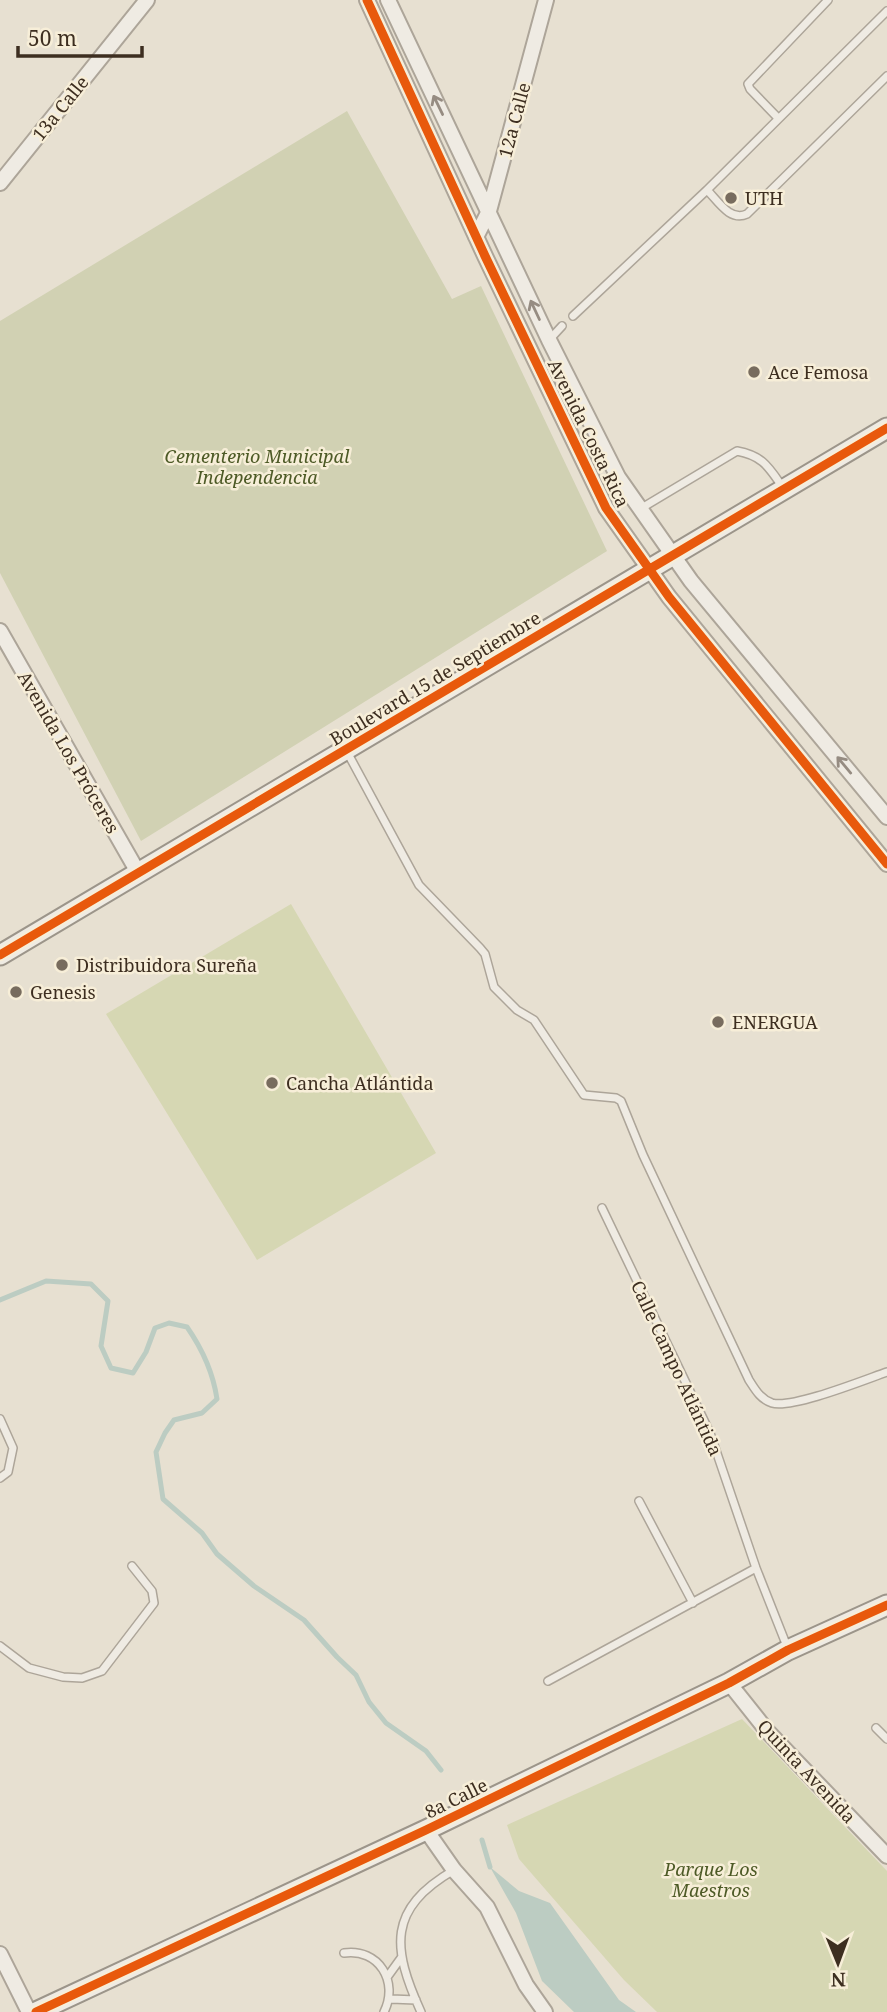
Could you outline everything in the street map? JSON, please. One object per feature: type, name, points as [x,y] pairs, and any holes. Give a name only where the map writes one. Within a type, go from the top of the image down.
[{"type":"street","name":"13a Calle","points":[[0,183],[147,0]]},
{"type":"street","name":"Avenida Costa Rica","points":[[367,0],[606,508],[669,597],[887,864]]},
{"type":"street","name":"Avenida Costa Rica","points":[[388,0],[549,340],[618,477],[691,581],[887,817]]},
{"type":"street","name":"12a Calle","points":[[477,237],[489,211],[546,0]]},
{"type":"street","name":"Boulevard 15 de Septiembre","points":[[0,955],[887,428]]},
{"type":"street","name":"Avenida Los Próceres","points":[[1,638],[139,874]]},
{"type":"street","name":"8a Calle","points":[[36,2012],[426,1830],[729,1684],[788,1650],[887,1605]]},
{"type":"street","name":"Quinta Avenida","points":[[729,1684],[768,1732],[887,1856]]},
{"type":"street","points":[[426,1830],[454,1870],[487,1907],[526,1985],[545,2012]]},
{"type":"street","points":[[0,1954],[29,2012]]},
{"type":"lane","points":[[778,118],[748,84],[828,0]]},
{"type":"lane","points":[[573,316],[707,190],[887,11]]},
{"type":"lane","points":[[707,190],[733,216],[747,214],[887,76]]},
{"type":"lane","points":[[549,340],[562,326]]},
{"type":"lane","points":[[640,509],[737,451],[753,454],[764,460],[785,489]]},
{"type":"lane","points":[[346,749],[419,885],[485,954],[494,987],[517,1010],[534,1020],[584,1096],[616,1098],[621,1101],[643,1155],[757,1394],[772,1403],[790,1404],[887,1372]]},
{"type":"lane","name":"Calle Campo Atlántida","points":[[602,1208],[710,1433],[756,1569],[788,1650]]},
{"type":"lane","points":[[0,1419],[13,1448],[8,1472],[0,1478]]},
{"type":"lane","points":[[639,1501],[693,1603]]},
{"type":"lane","points":[[0,1646],[29,1668],[63,1677],[82,1678],[102,1671],[154,1603],[152,1591],[132,1566]]},
{"type":"lane","points":[[548,1681],[756,1569]]},
{"type":"lane","points":[[876,1728],[887,1739]]},
{"type":"lane","points":[[421,2012],[401,1958],[401,1925],[411,1905],[454,1870]]},
{"type":"lane","points":[[344,1953],[353,1952],[376,1961],[388,1976],[391,1999],[384,2012]]},
{"type":"lane","points":[[388,1976],[401,1958]]},
{"type":"lane","points":[[391,1999],[416,2000]]},
{"type":"green space","name":"Cementerio Municipal Independencia","points":[[347,111],[452,299],[481,286],[607,551],[141,841],[0,573],[0,321]]},
{"type":"green space","name":"Cancha Atlántida","points":[[291,904],[436,1153],[257,1260],[106,1014]]},
{"type":"green space","name":"Parque Los Maestros","points":[[742,1719],[887,1871],[887,2012],[657,2012],[624,1980],[519,1859],[507,1825]]},
{"type":"shaded area","points":[[490,1867],[519,1891],[550,1903],[619,2000],[636,2012],[574,2012],[542,1981],[516,1913]]},
{"type":"waterway","points":[[0,1300],[46,1281],[91,1284],[108,1301],[101,1346],[111,1368],[133,1373],[146,1352],[155,1328],[169,1323],[187,1327],[206,1362],[217,1399],[202,1413],[174,1420],[165,1433],[156,1452],[163,1499],[202,1533],[217,1554],[254,1586],[304,1620],[356,1675],[369,1702],[386,1723],[426,1751],[441,1770]]},
{"type":"waterway","points":[[482,1840],[490,1867]]},
{"type":"cycle path","points":[[367,0],[485,256],[606,508],[669,597],[887,864]]},
{"type":"cycle path","points":[[0,955],[887,428]]},
{"type":"cycle path","points":[[36,2012],[426,1830],[729,1683],[788,1650],[887,1605]]},
{"type":"place","name":"UTH","points":[[731,198]]},
{"type":"place","name":"Ace Femosa","points":[[754,372]]},
{"type":"place","name":"Distribuidora Sureña","points":[[62,965]]},
{"type":"place","name":"Genesis","points":[[16,992]]},
{"type":"place","name":"ENERGUA","points":[[718,1022]]},
{"type":"place","name":"Cancha Atlántida","points":[[272,1083]]}]
